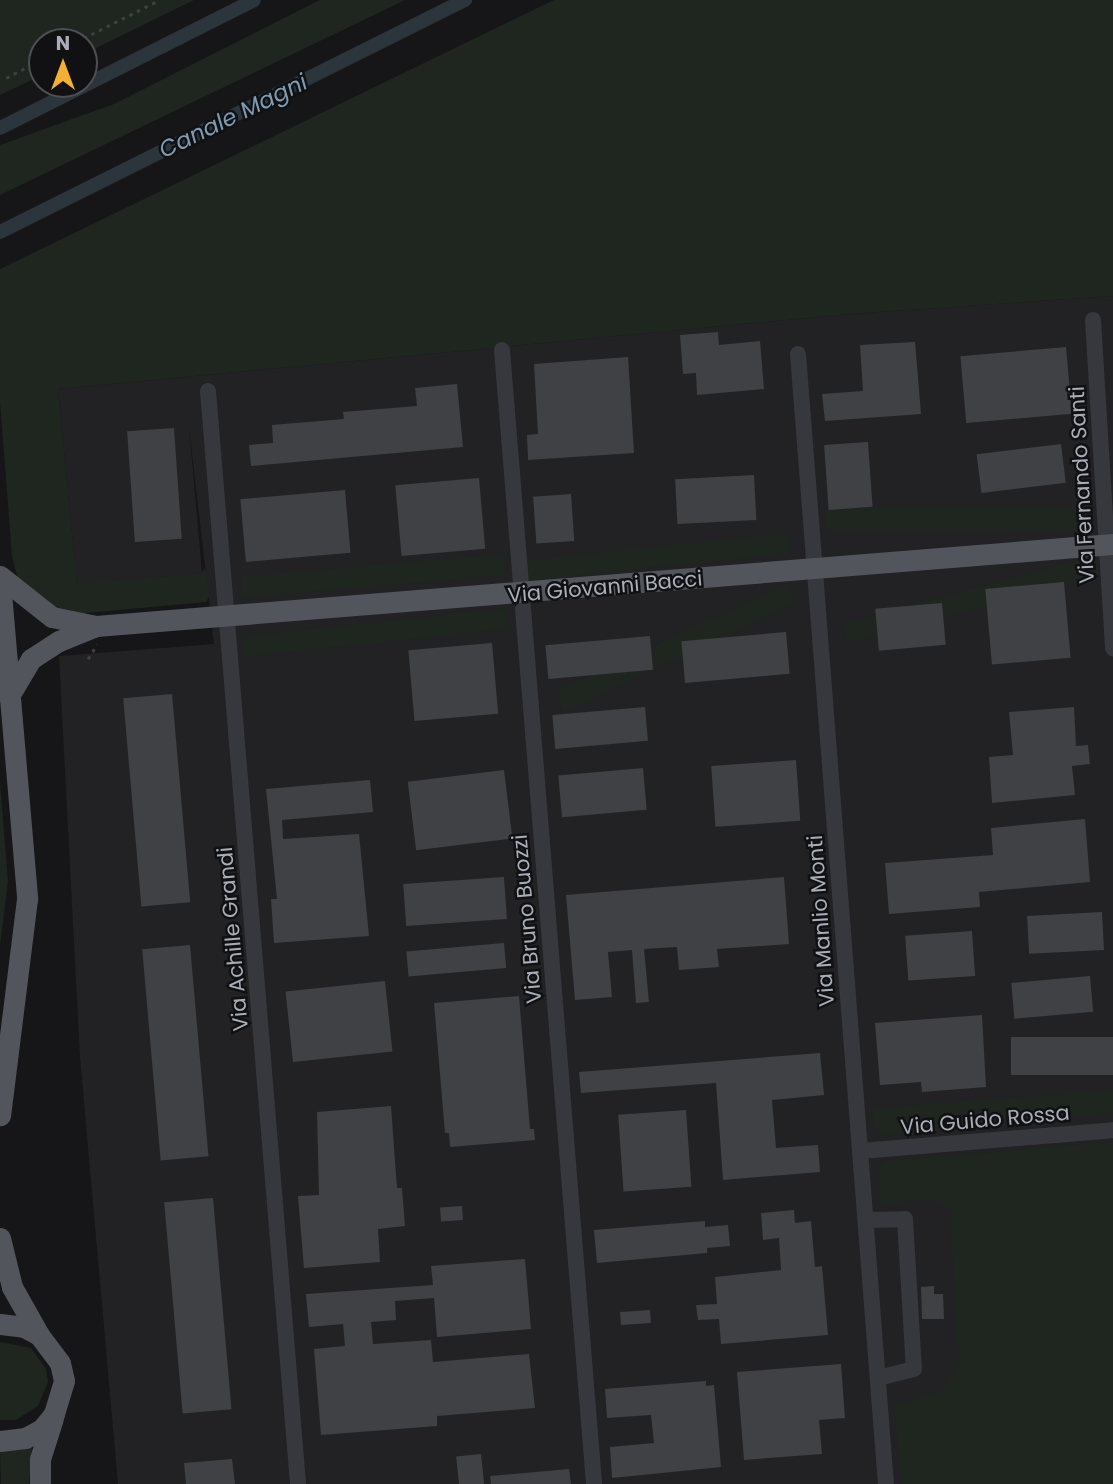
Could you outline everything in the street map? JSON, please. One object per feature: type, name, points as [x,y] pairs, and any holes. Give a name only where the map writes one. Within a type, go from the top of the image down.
[{"type":"main road","name":"Via Giovanni Bacci","points":[[0,579],[52,617],[96,626],[1109,545]]},
{"type":"main road","points":[[0,579],[27,899],[0,1115]]},
{"type":"main road","name":"Via Giovanni Bacci","points":[[9,696],[32,659],[59,641],[96,626]]},
{"type":"main road","points":[[0,1238],[12,1287],[39,1335],[52,1348],[62,1372],[62,1398],[42,1449],[40,1484]]},
{"type":"main road","points":[[0,1324],[24,1327],[39,1335]]},
{"type":"main road","points":[[0,1441],[25,1438],[54,1414]]},
{"type":"street","name":"Via Fernando Santi","points":[[1093,320],[1109,545],[1113,648]]},
{"type":"street","name":"Via Bruno Buozzi","points":[[502,350],[594,1484]]},
{"type":"street","name":"Via Manlio Monti","points":[[798,354],[886,1484]]},
{"type":"street","name":"Via Achille Grandi","points":[[208,391],[298,1484]]},
{"type":"street","name":"Via Guido Rossa","points":[[860,1151],[1113,1130]]},
{"type":"street","points":[[866,1220],[905,1219],[914,1369],[878,1378]]},
{"type":"path","points":[[98,31],[159,0]]},
{"type":"path","points":[[6,78],[28,66]]},
{"type":"shaded area","points":[[0,0],[194,0],[98,47],[98,28],[28,28],[28,82],[0,95]]},
{"type":"shaded area","points":[[320,0],[405,0],[0,195],[0,145],[114,104]]},
{"type":"shaded area","points":[[554,0],[1113,0],[1113,296],[849,314],[58,389],[77,584],[201,573],[205,568],[210,595],[206,602],[75,614],[57,611],[18,579],[12,556],[0,402],[0,269]]},
{"type":"shaded area","points":[[1113,296],[1113,1484],[118,1484],[80,1057],[59,656],[214,644],[189,427],[202,573],[77,585],[58,389],[849,314]]},
{"type":"shaded area","points":[[826,508],[1089,508],[1089,530],[826,530]]},
{"type":"shaded area","points":[[788,533],[790,553],[529,580],[526,560]]},
{"type":"shaded area","points":[[503,554],[505,575],[243,598],[241,577]]},
{"type":"shaded area","points":[[1089,558],[1094,577],[848,643],[843,624]]},
{"type":"shaded area","points":[[787,584],[796,603],[564,711],[555,692]]},
{"type":"shaded area","points":[[505,609],[507,629],[246,656],[243,636]]},
{"type":"shaded area","points":[[0,782],[8,881],[0,946]]},
{"type":"shaded area","points":[[1113,1090],[1113,1113],[882,1134],[874,1126],[873,1108]]},
{"type":"shaded area","points":[[1113,1142],[1113,1484],[902,1484],[894,1406],[942,1392],[959,1362],[950,1210],[934,1200],[880,1204],[878,1171],[884,1161]]},
{"type":"shaded area","points":[[0,1342],[31,1348],[46,1369],[48,1382],[38,1406],[16,1420],[0,1420]]},
{"type":"shaded area","points":[[32,1447],[29,1484],[1,1484],[0,1452]]},
{"type":"building","points":[[718,332],[719,345],[760,341],[764,389],[697,395],[696,373],[683,374],[680,335]]},
{"type":"building","points":[[915,342],[921,414],[825,421],[822,394],[863,391],[860,345]]},
{"type":"building","points":[[1066,347],[1072,414],[966,423],[960,356]]},
{"type":"building","points":[[628,357],[634,453],[528,460],[527,435],[538,434],[534,364]]},
{"type":"building","points":[[457,384],[463,447],[251,466],[249,445],[273,443],[272,425],[344,419],[343,412],[417,406],[415,388]]},
{"type":"building","points":[[174,428],[182,539],[135,542],[127,431]]},
{"type":"building","points":[[868,442],[873,507],[829,510],[824,445]]},
{"type":"building","points":[[1061,444],[1066,483],[981,493],[977,454]]},
{"type":"building","points":[[754,475],[756,520],[677,524],[675,479]]},
{"type":"building","points":[[479,478],[485,549],[402,556],[395,485]]},
{"type":"building","points":[[345,490],[350,553],[246,562],[240,499]]},
{"type":"building","points":[[571,494],[574,541],[536,544],[533,497]]},
{"type":"building","points":[[1064,582],[1071,658],[992,665],[985,589]]},
{"type":"building","points":[[942,603],[946,645],[879,651],[875,609]]},
{"type":"building","points":[[786,632],[790,674],[685,683],[681,641]]},
{"type":"building","points":[[650,636],[653,670],[548,679],[545,645]]},
{"type":"building","points":[[492,643],[498,714],[415,721],[408,650]]},
{"type":"building","points":[[172,694],[190,902],[141,906],[123,698]]},
{"type":"building","points":[[645,707],[648,741],[555,749],[552,715]]},
{"type":"building","points":[[1074,707],[1076,746],[1088,745],[1090,764],[1072,766],[1075,795],[992,803],[989,757],[1013,755],[1009,712]]},
{"type":"building","points":[[796,760],[800,821],[715,827],[711,766]]},
{"type":"building","points":[[643,768],[647,810],[562,817],[558,775]]},
{"type":"building","points":[[504,770],[512,838],[416,850],[408,782]]},
{"type":"building","points":[[370,780],[373,812],[282,820],[283,839],[359,834],[369,936],[274,943],[271,899],[277,899],[266,789]]},
{"type":"building","points":[[1085,819],[1090,882],[979,892],[980,907],[889,914],[885,863],[993,855],[991,828]]},
{"type":"building","points":[[504,877],[507,919],[406,926],[403,884]]},
{"type":"building","points":[[784,877],[789,944],[717,949],[719,967],[679,970],[677,947],[644,949],[649,1002],[636,1003],[632,950],[608,952],[612,997],[575,1000],[566,895]]},
{"type":"building","points":[[1102,912],[1104,950],[1029,954],[1027,916]]},
{"type":"building","points":[[972,931],[975,976],[908,981],[905,936]]},
{"type":"building","points":[[504,943],[506,968],[409,976],[406,952]]},
{"type":"building","points":[[190,945],[208,1156],[161,1160],[142,949]]},
{"type":"building","points":[[1090,976],[1093,1012],[1014,1019],[1011,983]]},
{"type":"building","points":[[385,981],[392,1052],[293,1062],[286,991]]},
{"type":"building","points":[[519,996],[530,1129],[534,1129],[535,1140],[450,1147],[449,1133],[445,1133],[434,1003]]},
{"type":"building","points":[[982,1015],[986,1087],[922,1092],[921,1082],[880,1085],[875,1023]]},
{"type":"building","points":[[1011,1037],[1113,1037],[1113,1075],[1011,1075]]},
{"type":"building","points":[[820,1053],[824,1095],[772,1100],[776,1148],[818,1145],[820,1172],[723,1180],[716,1083],[581,1093],[579,1072]]},
{"type":"building","points":[[391,1106],[397,1188],[402,1188],[405,1226],[378,1229],[380,1262],[304,1268],[298,1196],[319,1195],[317,1112]]},
{"type":"building","points":[[686,1110],[691,1187],[624,1192],[618,1115]]},
{"type":"building","points":[[213,1198],[231,1409],[183,1413],[164,1202]]},
{"type":"building","points":[[462,1206],[463,1220],[441,1222],[440,1208]]},
{"type":"building","points":[[794,1210],[795,1223],[811,1221],[815,1267],[822,1266],[828,1335],[721,1344],[719,1319],[698,1320],[696,1305],[717,1304],[715,1277],[781,1270],[779,1238],[763,1240],[761,1213]]},
{"type":"building","points":[[705,1221],[705,1227],[728,1225],[730,1246],[707,1248],[707,1253],[597,1263],[594,1230]]},
{"type":"building","points":[[525,1259],[531,1329],[437,1337],[434,1298],[395,1301],[396,1320],[371,1322],[373,1344],[431,1340],[433,1362],[529,1354],[535,1408],[437,1416],[437,1426],[321,1435],[314,1349],[345,1346],[343,1324],[309,1327],[306,1294],[433,1285],[431,1266]]},
{"type":"building","points":[[934,1286],[934,1294],[943,1294],[944,1319],[922,1319],[921,1287]]},
{"type":"building","points":[[650,1310],[651,1323],[621,1325],[620,1312]]},
{"type":"building","points":[[841,1364],[845,1418],[819,1420],[822,1454],[744,1460],[737,1372]]},
{"type":"building","points":[[706,1381],[706,1386],[714,1385],[721,1467],[612,1478],[610,1447],[654,1443],[651,1415],[607,1418],[605,1389]]},
{"type":"building","points":[[481,1454],[484,1484],[459,1484],[456,1457]]},
{"type":"building","points":[[232,1459],[235,1484],[186,1484],[184,1463]]},
{"type":"building","points":[[569,1469],[571,1484],[491,1484],[490,1476]]},
{"type":"waterway","points":[[0,128],[254,0]]},
{"type":"waterway","name":"Canale Magni","points":[[0,232],[465,0]]}]
